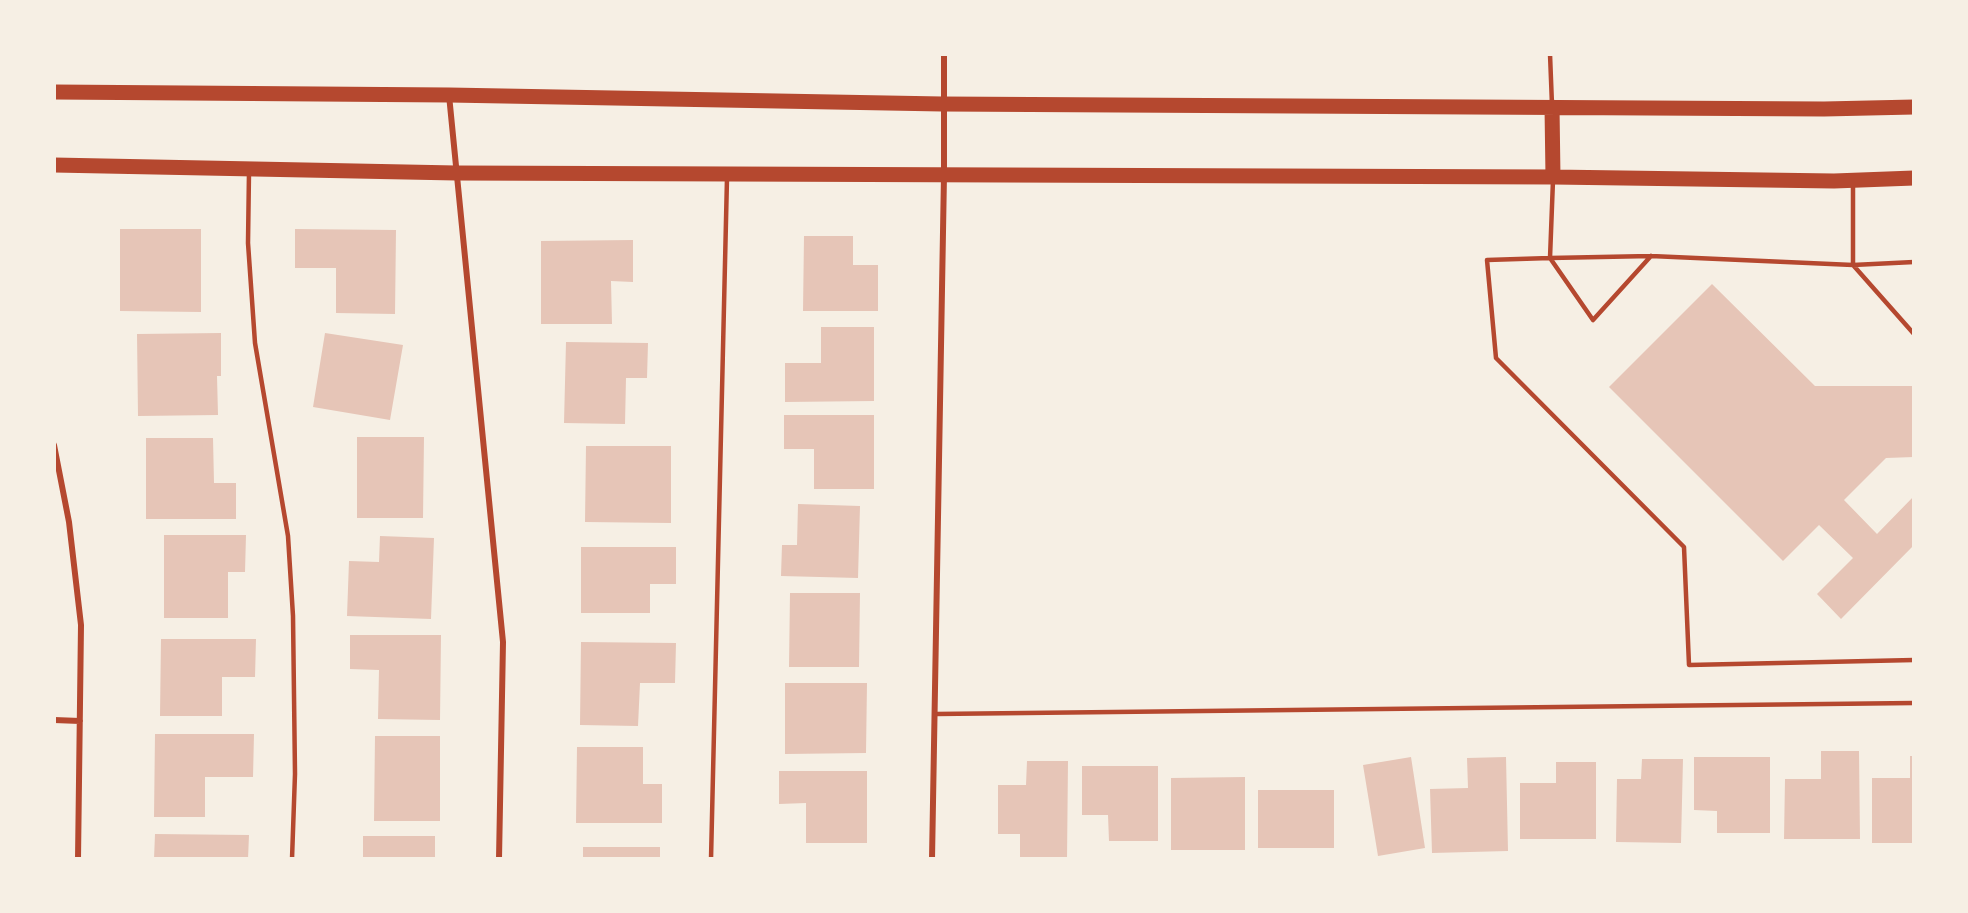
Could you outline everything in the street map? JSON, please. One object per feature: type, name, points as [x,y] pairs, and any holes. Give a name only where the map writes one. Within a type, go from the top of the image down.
[{"type":"main road","points":[[54,92],[449,95],[942,104],[1824,109],[1914,107]]},
{"type":"main road","points":[[1552,107],[1553,177]]},
{"type":"main road","points":[[54,165],[456,173],[1553,177],[1853,181],[1914,178]]},
{"type":"street","points":[[932,859],[936,714],[944,54]]},
{"type":"street","points":[[449,95],[503,642],[499,859]]},
{"type":"street","points":[[54,445],[69,522],[81,625],[78,859]]},
{"type":"street","points":[[54,720],[80,721]]},
{"type":"lane","points":[[1550,54],[1552,107]]},
{"type":"lane","points":[[249,169],[248,243],[255,343],[289,547],[293,627],[295,774],[292,859]]},
{"type":"lane","points":[[711,859],[727,174]]},
{"type":"lane","points":[[1553,177],[1550,258],[1593,320],[1651,256]]},
{"type":"lane","points":[[1853,181],[1853,265],[1914,334]]},
{"type":"lane","points":[[1914,262],[1853,265],[1651,256],[1487,260],[1496,358],[1684,547],[1689,665],[1914,660]]},
{"type":"lane","points":[[936,714],[1914,703]]},
{"type":"building","points":[[120,229],[201,229],[201,312],[120,311]]},
{"type":"building","points":[[295,229],[396,230],[395,314],[336,313],[336,268],[295,268]]},
{"type":"building","points":[[804,236],[853,236],[853,265],[878,265],[878,311],[803,311]]},
{"type":"building","points":[[633,240],[633,282],[611,281],[612,324],[541,324],[541,241]]},
{"type":"building","points":[[1712,284],[1815,386],[1914,386],[1914,457],[1886,458],[1844,500],[1877,534],[1914,496],[1914,545],[1841,619],[1817,594],[1853,558],[1819,525],[1783,561],[1609,387]]},
{"type":"building","points":[[821,327],[874,327],[874,401],[785,402],[785,363],[821,363]]},
{"type":"building","points":[[221,333],[221,376],[217,376],[218,415],[138,416],[137,334]]},
{"type":"building","points":[[325,333],[403,345],[390,420],[313,407]]},
{"type":"building","points":[[566,342],[648,343],[647,378],[626,378],[625,424],[564,423]]},
{"type":"building","points":[[784,415],[874,415],[874,489],[814,489],[814,449],[784,449]]},
{"type":"building","points":[[357,437],[424,437],[423,518],[357,518]]},
{"type":"building","points":[[146,438],[213,438],[214,483],[236,483],[236,519],[146,519]]},
{"type":"building","points":[[586,446],[671,446],[671,523],[585,522]]},
{"type":"building","points":[[798,504],[860,506],[858,578],[781,576],[782,545],[797,545]]},
{"type":"building","points":[[164,535],[246,535],[245,572],[228,572],[228,618],[164,618]]},
{"type":"building","points":[[380,536],[434,538],[431,619],[347,616],[349,561],[379,562]]},
{"type":"building","points":[[581,547],[676,547],[676,584],[650,584],[650,613],[581,613]]},
{"type":"building","points":[[790,593],[860,593],[859,667],[789,667]]},
{"type":"building","points":[[350,635],[441,635],[440,720],[378,719],[379,670],[350,669]]},
{"type":"building","points":[[161,639],[256,639],[255,677],[222,677],[222,716],[160,716]]},
{"type":"building","points":[[581,642],[676,643],[675,683],[640,683],[638,726],[580,725]]},
{"type":"building","points":[[785,683],[867,683],[866,753],[785,754]]},
{"type":"building","points":[[155,734],[254,734],[253,777],[205,777],[205,817],[154,817]]},
{"type":"building","points":[[375,736],[440,736],[440,821],[374,821]]},
{"type":"building","points":[[577,747],[643,747],[643,784],[662,784],[662,823],[576,823]]},
{"type":"building","points":[[1821,751],[1859,751],[1860,839],[1784,839],[1785,779],[1821,779]]},
{"type":"building","points":[[1910,756],[1914,756],[1914,843],[1872,843],[1872,778],[1910,778]]},
{"type":"building","points":[[1411,757],[1425,848],[1378,856],[1363,765]]},
{"type":"building","points":[[1506,757],[1508,851],[1432,853],[1430,789],[1468,788],[1467,758]]},
{"type":"building","points":[[1694,757],[1770,757],[1770,833],[1717,833],[1717,811],[1694,810]]},
{"type":"building","points":[[1642,759],[1683,759],[1681,843],[1616,842],[1617,779],[1641,779]]},
{"type":"building","points":[[1027,761],[1068,761],[1067,859],[1020,859],[1020,834],[998,834],[998,785],[1026,785]]},
{"type":"building","points":[[1556,762],[1596,762],[1596,839],[1520,839],[1520,783],[1556,783]]},
{"type":"building","points":[[1082,766],[1158,766],[1158,841],[1109,841],[1108,815],[1082,815]]},
{"type":"building","points":[[779,771],[867,771],[867,843],[806,843],[806,803],[779,804]]},
{"type":"building","points":[[1245,777],[1245,850],[1171,850],[1171,778]]},
{"type":"building","points":[[1258,790],[1334,790],[1334,848],[1258,848]]},
{"type":"building","points":[[155,834],[249,835],[248,859],[154,859]]},
{"type":"building","points":[[363,836],[435,836],[435,859],[363,859]]},
{"type":"building","points":[[583,847],[660,847],[660,859],[583,859]]}]
